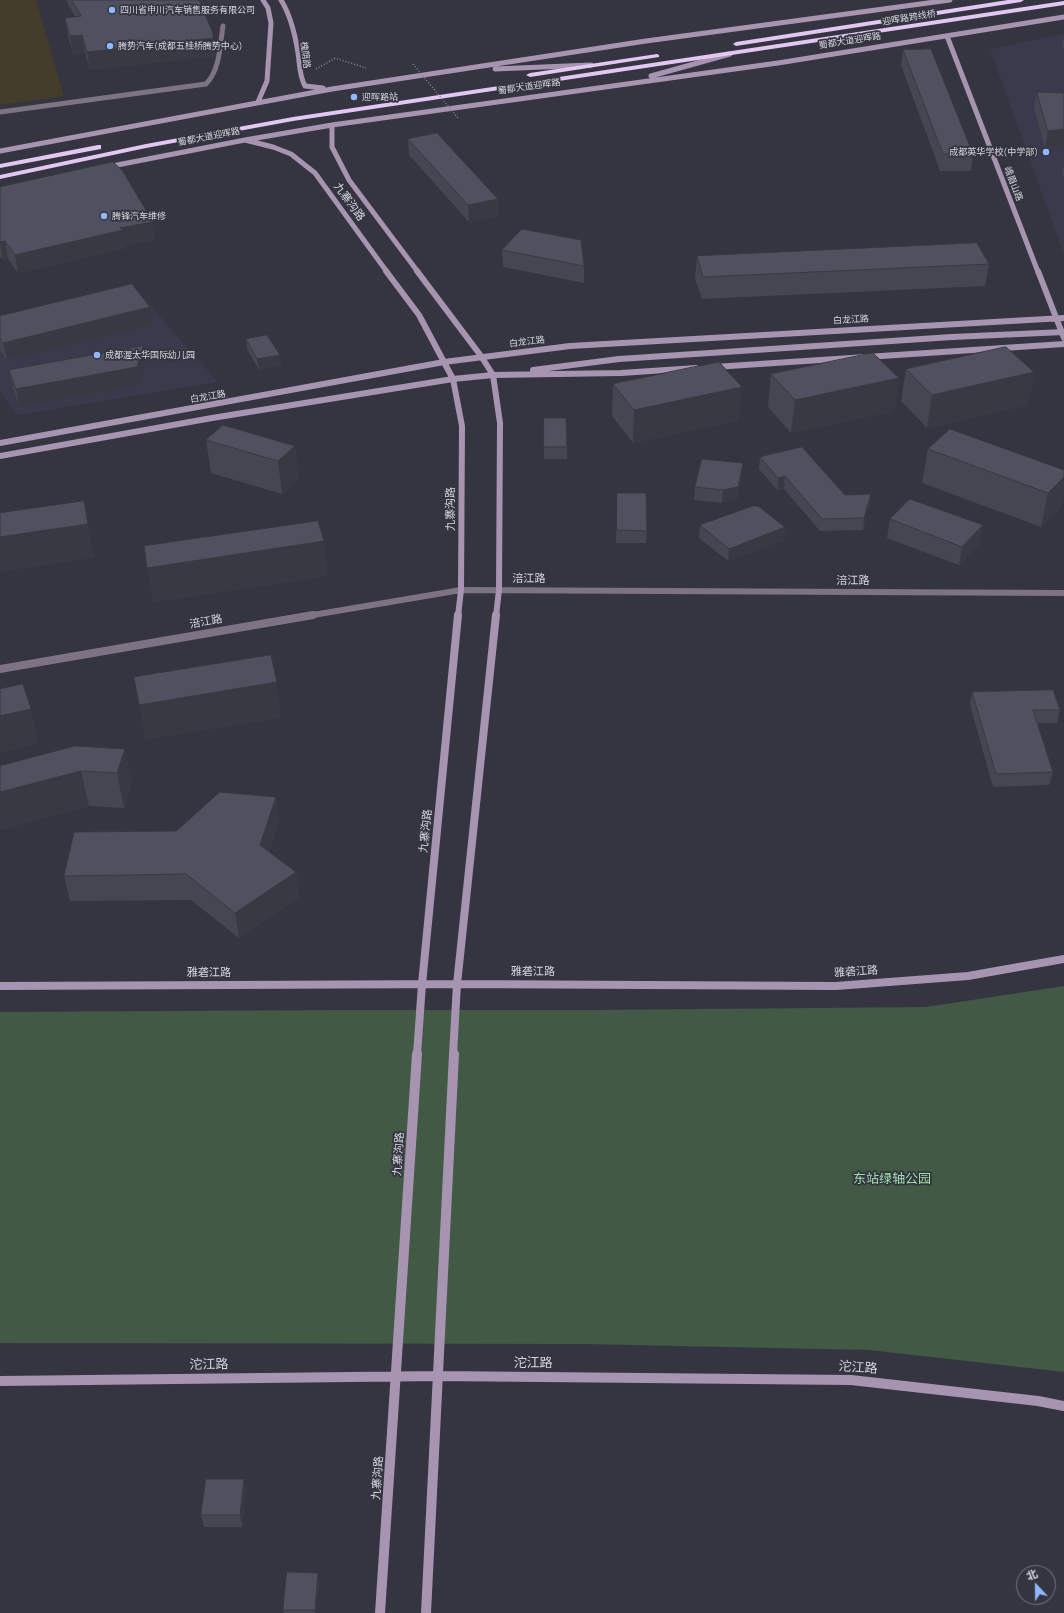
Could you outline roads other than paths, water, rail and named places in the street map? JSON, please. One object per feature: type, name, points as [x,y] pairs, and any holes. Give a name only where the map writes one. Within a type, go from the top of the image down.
[{"type":"highway","name":"迎晖路跨线桥","points":[[718,47],[1022,0]]},
{"type":"highway","name":"迎晖路跨线桥","points":[[756,50],[1064,3]]},
{"type":"highway","name":"蜀都大道迎晖路","points":[[0,177],[191,137],[293,119],[756,50]]},
{"type":"highway","name":"蜀都大道迎晖路","points":[[523,76],[664,55]]},
{"type":"highway","points":[[340,104],[438,89]]},
{"type":"highway","name":"蜀都大道迎晖路","points":[[152,137],[235,121]]},
{"type":"highway","points":[[0,166],[105,146]]},
{"type":"main road","points":[[258,102],[267,81],[271,23],[268,8],[263,0]]},
{"type":"main road","name":"槐荫路","points":[[281,0],[285,6],[294,31],[300,78],[305,86],[332,90]]},
{"type":"main road","points":[[0,152],[258,102],[454,70],[662,39],[950,0]]},
{"type":"main road","name":"蜀都大道迎晖路","points":[[103,168],[245,140],[332,125],[778,63],[1064,17]]},
{"type":"main road","name":"峨眉山路","points":[[946,36],[1064,338]]},
{"type":"main road","points":[[621,84],[737,52]]},
{"type":"main road","points":[[454,70],[594,65]]},
{"type":"main road","name":"九寨沟路","points":[[332,125],[332,147],[349,180],[481,356],[492,375],[500,423],[499,590],[457,984],[426,1613]]},
{"type":"main road","name":"九寨沟路","points":[[245,140],[273,147],[291,154],[315,174],[419,316],[453,380],[462,426],[461,590],[422,984],[380,1613]]},
{"type":"main road","name":"白龙江路","points":[[0,443],[481,356],[570,346],[1064,318]]},
{"type":"main road","points":[[492,375],[619,359],[952,337],[1064,332]]},
{"type":"main road","points":[[707,367],[1064,344]]},
{"type":"main road","name":"白龙江路","points":[[0,456],[212,418],[492,375],[621,373],[700,368]]},
{"type":"main road","name":"雅砻江路","points":[[0,986],[422,984],[836,986],[968,976],[1064,959]]},
{"type":"main road","name":"沱江路","points":[[0,1381],[438,1376],[851,1380],[1038,1401],[1064,1406]]},
{"type":"street","points":[[0,112],[206,84],[212,79],[223,26]]},
{"type":"street","name":"涪江路","points":[[0,668],[461,590],[1064,593]]},
{"type":"place","name":"四川省申川汽车销售服务有限公司","points":[[112,10]]},
{"type":"place","name":"腾势汽车(成都五桂桥腾势中心)","points":[[110,46]]},
{"type":"place","name":"迎晖路站","points":[[354,97]]},
{"type":"place","name":"成都英华学校(中学部)","points":[[1046,152]]},
{"type":"place","name":"腾锋汽车维修","points":[[104,216]]},
{"type":"place","name":"成都渥太华国际幼儿园","points":[[97,355]]},
{"type":"park label","name":"东站绿轴公园","points":[[892,1179]]}]
